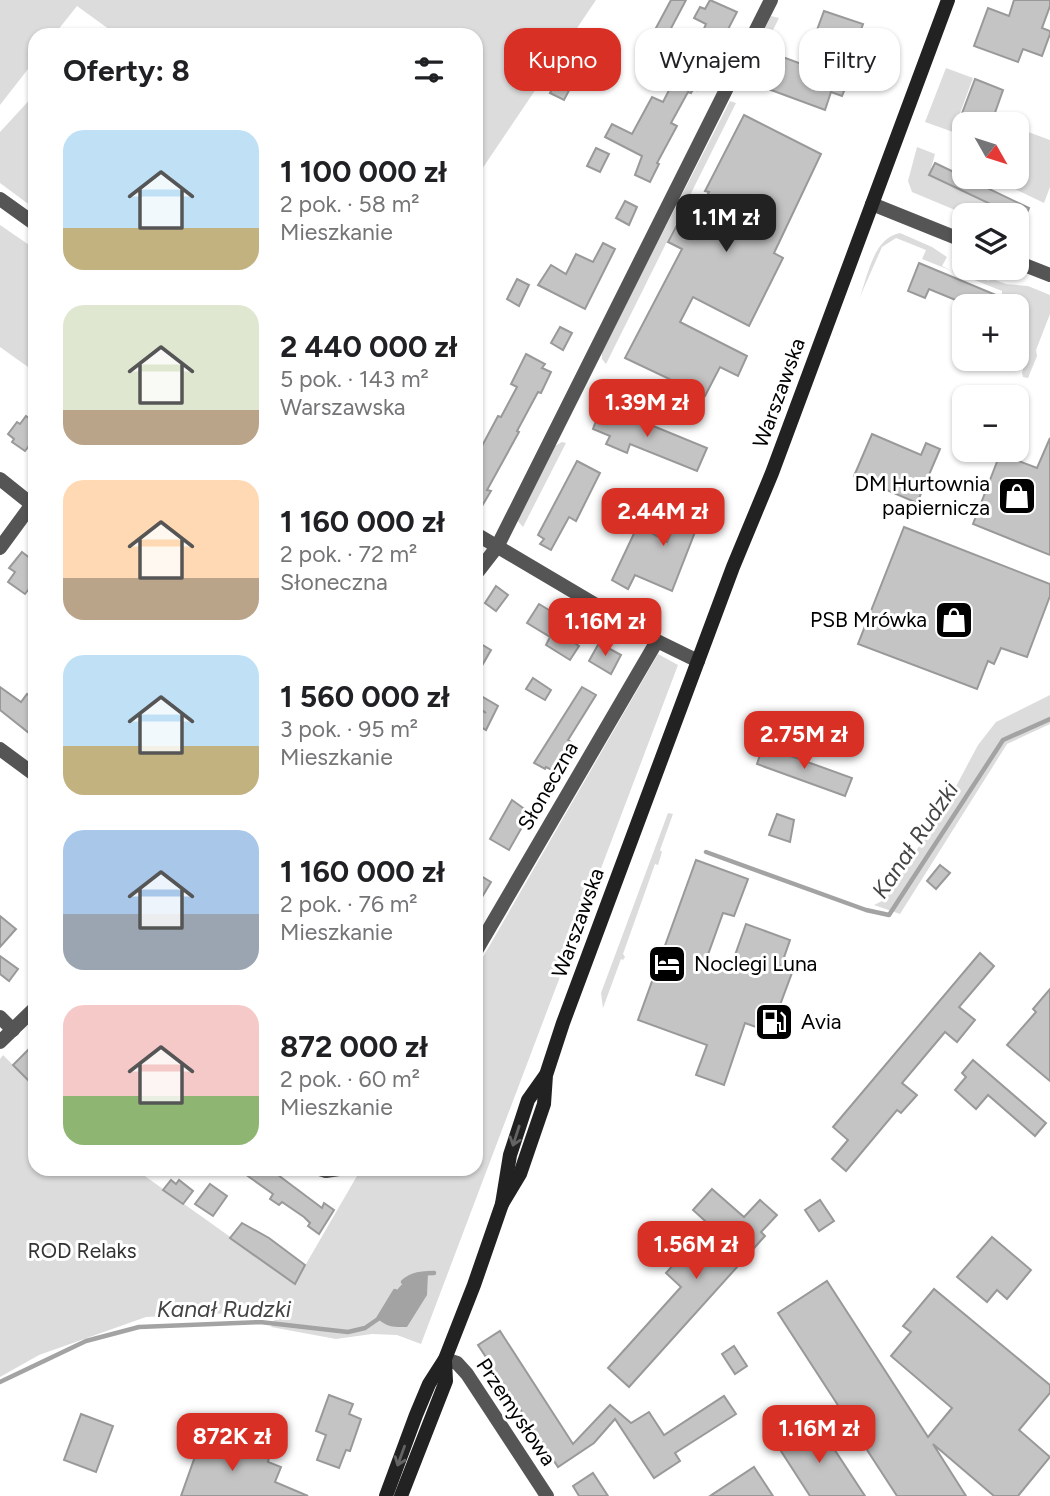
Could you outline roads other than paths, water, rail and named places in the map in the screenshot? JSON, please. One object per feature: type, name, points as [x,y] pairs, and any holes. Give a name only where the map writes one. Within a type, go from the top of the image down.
[{"type":"main road","name":"Warszawska","points":[[386,1496],[429,1384],[445,1359],[502,1204],[520,1174],[544,1104],[546,1075],[568,1010],[948,0]]},
{"type":"main road","name":"Warszawska","points":[[401,1496],[446,1381],[445,1359]]},
{"type":"street","points":[[483,565],[497,547],[771,0]]},
{"type":"street","points":[[0,200],[28,219]]},
{"type":"street","points":[[872,204],[952,236]]},
{"type":"street","points":[[1029,267],[1050,275]]},
{"type":"street","points":[[0,479],[28,500]]},
{"type":"street","points":[[0,548],[28,512]]},
{"type":"street","points":[[483,538],[657,641],[698,661]]},
{"type":"street","name":"Słoneczna","points":[[483,939],[657,641]]},
{"type":"street","points":[[0,749],[28,770]]},
{"type":"street","points":[[0,1042],[28,1015]]},
{"type":"street","points":[[0,1017],[13,1030]]},
{"type":"street","name":"Przemysłowa","points":[[445,1359],[457,1363],[473,1382],[547,1496]]},
{"type":"waterway","name":"Kanał Rudzki","points":[[706,852],[866,910],[889,915],[1003,740],[1050,719]]},
{"type":"waterway","name":"Kanał Rudzki","points":[[403,1282],[417,1274],[434,1273]]},
{"type":"waterway","name":"Kanał Rudzki","points":[[0,1382],[86,1341],[139,1327],[260,1322],[348,1332],[365,1328],[378,1319],[395,1291]]},
{"type":"place","name":"DM Hurtownia papiernicza","points":[[1017,496]]},
{"type":"place","name":"PSB Mrówka","points":[[954,620]]},
{"type":"place","name":"Noclegi Luna","points":[[667,964]]},
{"type":"place","name":"Avia","points":[[774,1022]]},
{"type":"park label","name":"ROD Relaks","points":[[82,1251]]}]
